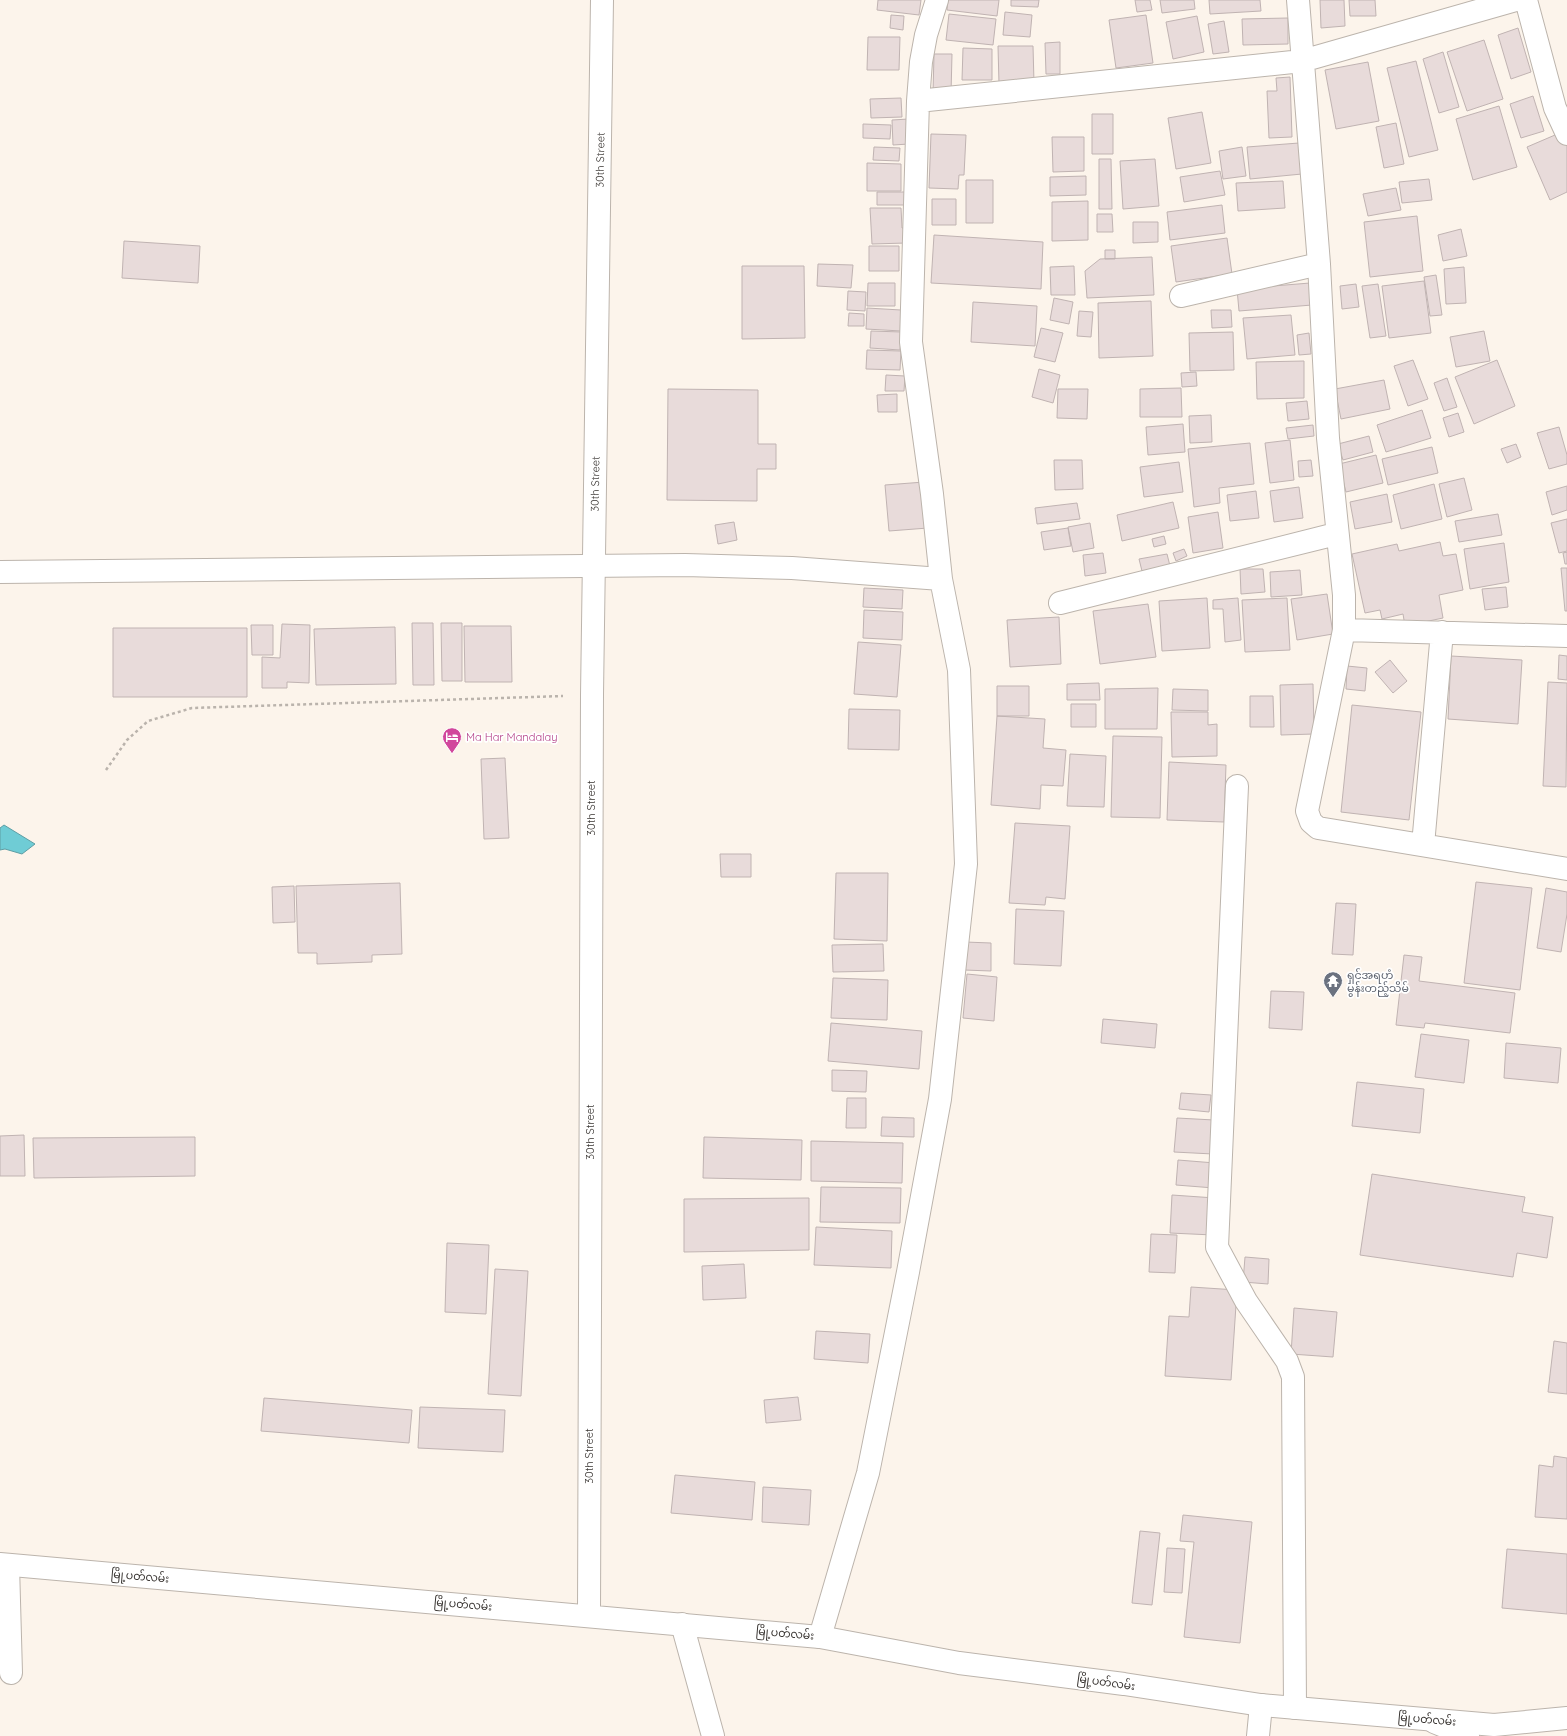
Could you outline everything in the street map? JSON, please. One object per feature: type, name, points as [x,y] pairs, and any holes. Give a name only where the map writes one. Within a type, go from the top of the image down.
[{"type":"street","name":"30th Street","points":[[589,1615],[592,695],[602,0]]},
{"type":"street","points":[[820,1637],[868,1473],[908,1272],[940,1099],[966,864],[959,670],[941,579],[932,494],[911,342],[918,102],[921,62],[926,35],[937,0]]},
{"type":"street","points":[[1298,0],[1319,264],[1328,438],[1336,534],[1344,595],[1344,630],[1307,811],[1311,822],[1318,828],[1567,868]]},
{"type":"street","points":[[918,102],[1302,61],[1516,0]]},
{"type":"street","points":[[1526,0],[1555,108],[1567,134]]},
{"type":"street","points":[[1181,296],[1319,264]]},
{"type":"street","points":[[1060,603],[1336,534]]},
{"type":"street","points":[[0,572],[685,565],[792,568],[941,579]]},
{"type":"street","points":[[1344,630],[1567,636]]},
{"type":"street","points":[[1423,844],[1442,632]]},
{"type":"street","points":[[1236,786],[1217,1247],[1246,1301],[1287,1360],[1293,1377],[1295,1708]]},
{"type":"street","points":[[4,1564],[11,1674]]},
{"type":"street","name":"မြို့ပတ်လမ်း","points":[[4,1564],[589,1615],[820,1637],[959,1663],[1124,1684],[1261,1705],[1494,1725],[1567,1718]]},
{"type":"street","points":[[682,1624],[713,1736]]},
{"type":"street","points":[[1258,1736],[1261,1705]]},
{"type":"street","points":[[1426,1720],[1468,1736]]},
{"type":"path","points":[[106,770],[128,740],[148,722],[192,708],[592,695]]},
{"type":"water","points":[[4,825],[35,844],[22,854],[5,849],[0,850],[0,828]]},
{"type":"building","points":[[878,0],[921,0],[919,15],[877,10]]},
{"type":"building","points":[[948,0],[999,0],[997,16],[947,10]]},
{"type":"building","points":[[1011,0],[1039,0],[1038,7],[1011,6]]},
{"type":"building","points":[[1135,0],[1150,0],[1152,10],[1137,12]]},
{"type":"building","points":[[1160,0],[1194,0],[1195,9],[1162,13]]},
{"type":"building","points":[[1209,0],[1260,0],[1261,11],[1210,14]]},
{"type":"building","points":[[1320,0],[1344,0],[1345,26],[1321,28]]},
{"type":"building","points":[[1349,0],[1375,0],[1376,16],[1350,16]]},
{"type":"building","points":[[1005,12],[1032,15],[1030,37],[1003,35]]},
{"type":"building","points":[[949,14],[996,19],[993,45],[946,40]]},
{"type":"building","points":[[891,15],[904,16],[903,30],[890,28]]},
{"type":"building","points":[[1146,15],[1153,63],[1116,68],[1109,20]]},
{"type":"building","points":[[1197,16],[1204,52],[1173,59],[1166,22]]},
{"type":"building","points":[[1288,18],[1288,44],[1243,45],[1242,19]]},
{"type":"building","points":[[1224,21],[1229,52],[1213,54],[1208,24]]},
{"type":"building","points":[[1518,28],[1531,72],[1511,79],[1498,35]]},
{"type":"building","points":[[868,37],[900,37],[899,70],[867,70]]},
{"type":"building","points":[[1484,40],[1503,99],[1467,111],[1447,52]]},
{"type":"building","points":[[1060,42],[1060,74],[1046,74],[1045,43]]},
{"type":"building","points":[[998,46],[1033,46],[1034,83],[999,84]]},
{"type":"building","points":[[963,48],[992,49],[992,80],[962,80]]},
{"type":"building","points":[[1443,52],[1459,107],[1439,113],[1423,59]]},
{"type":"building","points":[[934,54],[952,54],[951,94],[933,93]]},
{"type":"building","points":[[1416,61],[1438,150],[1409,157],[1387,68]]},
{"type":"building","points":[[1368,62],[1379,121],[1336,129],[1325,70]]},
{"type":"building","points":[[1290,77],[1292,137],[1269,138],[1267,91],[1277,91],[1276,78]]},
{"type":"building","points":[[1533,96],[1544,131],[1521,138],[1510,104]]},
{"type":"building","points":[[901,98],[902,117],[871,118],[870,99]]},
{"type":"building","points":[[1499,106],[1517,167],[1473,180],[1456,119]]},
{"type":"building","points":[[1202,112],[1211,163],[1176,169],[1168,118]]},
{"type":"building","points":[[1092,114],[1113,114],[1113,154],[1092,154]]},
{"type":"building","points":[[909,119],[909,144],[893,145],[892,120]]},
{"type":"building","points":[[1396,123],[1404,164],[1384,168],[1376,127]]},
{"type":"building","points":[[863,124],[891,125],[890,139],[863,138]]},
{"type":"building","points":[[1562,132],[1567,144],[1567,192],[1550,200],[1527,147]]},
{"type":"building","points":[[931,134],[966,135],[964,175],[959,175],[958,189],[929,188]]},
{"type":"building","points":[[1052,137],[1084,137],[1084,171],[1053,172]]},
{"type":"building","points":[[1299,143],[1302,174],[1250,179],[1247,147]]},
{"type":"building","points":[[874,147],[900,148],[899,161],[873,160]]},
{"type":"building","points":[[1242,147],[1246,176],[1223,179],[1219,151]]},
{"type":"building","points":[[1099,159],[1111,159],[1112,209],[1099,209]]},
{"type":"building","points":[[1155,159],[1159,206],[1123,209],[1120,161]]},
{"type":"building","points":[[867,163],[901,164],[901,191],[867,191]]},
{"type":"building","points":[[1220,171],[1225,195],[1184,202],[1180,177]]},
{"type":"building","points":[[1086,176],[1086,195],[1050,196],[1050,177]]},
{"type":"building","points":[[1429,179],[1432,200],[1402,203],[1399,182]]},
{"type":"building","points":[[966,180],[993,180],[993,223],[966,223]]},
{"type":"building","points":[[1283,181],[1285,208],[1238,211],[1236,183]]},
{"type":"building","points":[[1396,188],[1401,210],[1368,216],[1363,194]]},
{"type":"building","points":[[877,192],[906,192],[906,205],[877,205]]},
{"type":"building","points":[[932,199],[956,199],[956,225],[932,225]]},
{"type":"building","points":[[1088,201],[1088,240],[1052,241],[1052,202]]},
{"type":"building","points":[[1222,205],[1225,233],[1170,240],[1167,212]]},
{"type":"building","points":[[870,208],[901,208],[902,228],[906,228],[906,243],[872,244]]},
{"type":"building","points":[[1097,214],[1112,214],[1113,232],[1097,232]]},
{"type":"building","points":[[1417,216],[1423,271],[1370,277],[1364,222]]},
{"type":"building","points":[[1133,222],[1158,222],[1158,242],[1133,243]]},
{"type":"building","points":[[1461,229],[1467,256],[1443,261],[1438,235]]},
{"type":"building","points":[[934,235],[1043,242],[1041,289],[931,283]]},
{"type":"building","points":[[1227,238],[1232,274],[1176,282],[1171,246]]},
{"type":"building","points":[[124,241],[200,246],[198,283],[122,278]]},
{"type":"building","points":[[869,246],[899,246],[899,271],[869,271]]},
{"type":"building","points":[[1105,250],[1115,250],[1115,259],[1105,259]]},
{"type":"building","points":[[1152,257],[1154,295],[1087,298],[1085,271],[1100,259]]},
{"type":"building","points":[[818,264],[853,265],[851,288],[817,286]]},
{"type":"building","points":[[742,266],[804,266],[805,338],[742,339]]},
{"type":"building","points":[[1074,266],[1075,295],[1051,295],[1050,267]]},
{"type":"building","points":[[1464,267],[1466,303],[1446,304],[1444,269]]},
{"type":"building","points":[[1436,275],[1442,315],[1430,316],[1424,277]]},
{"type":"building","points":[[1424,281],[1431,333],[1389,338],[1382,286]]},
{"type":"building","points":[[868,283],[895,283],[895,306],[867,306]]},
{"type":"building","points":[[1310,283],[1312,305],[1239,311],[1237,289]]},
{"type":"building","points":[[1356,284],[1359,307],[1342,309],[1340,286]]},
{"type":"building","points":[[1378,284],[1386,336],[1370,338],[1362,286]]},
{"type":"building","points":[[848,291],[866,292],[865,311],[847,310]]},
{"type":"building","points":[[1054,298],[1073,302],[1069,324],[1050,320]]},
{"type":"building","points":[[1151,301],[1153,356],[1099,358],[1098,303]]},
{"type":"building","points":[[973,302],[1037,306],[1035,346],[971,342]]},
{"type":"building","points":[[867,308],[901,310],[901,331],[866,329]]},
{"type":"building","points":[[1211,310],[1231,310],[1232,327],[1212,328]]},
{"type":"building","points":[[1079,311],[1093,312],[1091,337],[1077,336]]},
{"type":"building","points":[[849,313],[864,314],[864,326],[848,326]]},
{"type":"building","points":[[1291,315],[1295,355],[1247,359],[1243,318]]},
{"type":"building","points":[[1041,328],[1063,333],[1055,362],[1034,357]]},
{"type":"building","points":[[871,331],[902,332],[900,350],[870,348]]},
{"type":"building","points":[[1484,331],[1490,361],[1456,367],[1450,337]]},
{"type":"building","points":[[1233,332],[1234,370],[1190,371],[1189,333]]},
{"type":"building","points":[[1309,333],[1311,354],[1299,355],[1297,335]]},
{"type":"building","points":[[867,350],[901,351],[900,370],[866,369]]},
{"type":"building","points":[[1413,360],[1428,399],[1408,406],[1394,366]]},
{"type":"building","points":[[1497,360],[1515,406],[1474,424],[1455,377]]},
{"type":"building","points":[[1304,361],[1304,398],[1257,399],[1256,362]]},
{"type":"building","points":[[1039,369],[1060,375],[1053,403],[1032,397]]},
{"type":"building","points":[[1196,372],[1197,386],[1182,387],[1181,373]]},
{"type":"building","points":[[886,375],[905,376],[904,391],[885,391]]},
{"type":"building","points":[[1447,378],[1457,407],[1444,411],[1434,383]]},
{"type":"building","points":[[1384,380],[1390,409],[1341,419],[1335,389]]},
{"type":"building","points":[[1181,388],[1182,417],[1140,417],[1140,389]]},
{"type":"building","points":[[668,389],[758,390],[758,444],[776,444],[776,469],[757,469],[757,501],[667,500]]},
{"type":"building","points":[[1058,389],[1088,389],[1087,419],[1057,418]]},
{"type":"building","points":[[897,394],[897,412],[878,412],[877,395]]},
{"type":"building","points":[[1307,401],[1309,419],[1288,421],[1286,403]]},
{"type":"building","points":[[1422,410],[1431,438],[1386,452],[1377,425]]},
{"type":"building","points":[[1458,413],[1464,432],[1449,437],[1443,418]]},
{"type":"building","points":[[1211,415],[1212,442],[1190,443],[1189,416]]},
{"type":"building","points":[[1183,424],[1185,452],[1148,455],[1146,427]]},
{"type":"building","points":[[1313,425],[1314,436],[1288,439],[1286,428]]},
{"type":"building","points":[[1559,427],[1567,455],[1567,464],[1549,469],[1537,433]]},
{"type":"building","points":[[1369,436],[1373,452],[1343,460],[1338,444]]},
{"type":"building","points":[[1290,440],[1294,480],[1270,483],[1265,443]]},
{"type":"building","points":[[1250,443],[1254,484],[1219,488],[1220,503],[1194,507],[1188,449]]},
{"type":"building","points":[[1516,444],[1521,457],[1507,463],[1501,449]]},
{"type":"building","points":[[1432,447],[1438,473],[1388,485],[1382,459]]},
{"type":"building","points":[[1376,455],[1383,483],[1346,492],[1339,464]]},
{"type":"building","points":[[1054,460],[1082,460],[1083,489],[1055,490]]},
{"type":"building","points":[[1311,460],[1313,476],[1299,477],[1298,461]]},
{"type":"building","points":[[1179,462],[1183,492],[1144,497],[1140,467]]},
{"type":"building","points":[[1464,478],[1472,510],[1447,517],[1439,484]]},
{"type":"building","points":[[924,482],[928,528],[889,531],[885,485]]},
{"type":"building","points":[[1434,484],[1442,519],[1401,529],[1393,495]]},
{"type":"building","points":[[1567,486],[1567,510],[1552,515],[1546,492]]},
{"type":"building","points":[[1299,487],[1303,518],[1274,522],[1270,491]]},
{"type":"building","points":[[1256,491],[1259,518],[1230,521],[1227,495]]},
{"type":"building","points":[[1387,494],[1392,522],[1355,529],[1350,502]]},
{"type":"building","points":[[1173,502],[1179,528],[1122,541],[1117,515]]},
{"type":"building","points":[[1077,503],[1080,519],[1037,524],[1035,508]]},
{"type":"building","points":[[1218,512],[1223,548],[1193,553],[1188,517]]},
{"type":"building","points":[[1498,514],[1502,535],[1459,542],[1455,521]]},
{"type":"building","points":[[1567,519],[1567,551],[1559,553],[1551,523]]},
{"type":"building","points":[[734,522],[737,540],[718,544],[715,525]]},
{"type":"building","points":[[1090,523],[1094,548],[1073,552],[1068,527]]},
{"type":"building","points":[[1068,528],[1071,546],[1044,550],[1041,532]]},
{"type":"building","points":[[1164,536],[1166,544],[1154,547],[1152,539]]},
{"type":"building","points":[[1440,542],[1443,556],[1456,554],[1463,590],[1439,595],[1443,618],[1405,626],[1403,614],[1382,619],[1380,610],[1365,613],[1352,554],[1397,544],[1399,551]]},
{"type":"building","points":[[1504,543],[1509,582],[1470,589],[1464,549]]},
{"type":"building","points":[[1184,549],[1187,556],[1176,561],[1173,553]]},
{"type":"building","points":[[1567,552],[1567,564],[1565,564],[1563,553]]},
{"type":"building","points":[[1103,553],[1106,573],[1085,576],[1083,555]]},
{"type":"building","points":[[1167,554],[1170,566],[1142,571],[1139,559]]},
{"type":"building","points":[[1561,568],[1567,568],[1567,611],[1565,611]]},
{"type":"building","points":[[1240,569],[1263,569],[1265,592],[1241,594]]},
{"type":"building","points":[[1300,570],[1302,595],[1271,597],[1270,572]]},
{"type":"building","points":[[1506,587],[1508,607],[1485,610],[1482,589]]},
{"type":"building","points":[[864,588],[903,590],[902,609],[863,607]]},
{"type":"building","points":[[1327,594],[1333,634],[1297,640],[1291,599]]},
{"type":"building","points":[[1207,598],[1210,648],[1162,651],[1159,601]]},
{"type":"building","points":[[1238,598],[1241,640],[1225,642],[1223,609],[1213,609],[1213,600]]},
{"type":"building","points":[[1287,598],[1290,650],[1245,652],[1242,600]]},
{"type":"building","points":[[1148,604],[1156,657],[1100,664],[1093,611]]},
{"type":"building","points":[[864,610],[903,612],[902,640],[863,638]]},
{"type":"building","points":[[1059,617],[1061,664],[1010,667],[1007,620]]},
{"type":"building","points":[[412,623],[433,623],[434,685],[413,685]]},
{"type":"building","points":[[441,623],[462,623],[462,681],[442,681]]},
{"type":"building","points":[[282,624],[310,625],[309,683],[287,682],[287,688],[262,688],[262,657],[280,658]]},
{"type":"building","points":[[251,625],[273,625],[273,655],[252,655]]},
{"type":"building","points":[[464,626],[511,626],[512,682],[465,682]]},
{"type":"building","points":[[395,627],[396,684],[316,685],[314,629]]},
{"type":"building","points":[[113,628],[247,628],[247,697],[113,697]]},
{"type":"building","points":[[858,642],[901,645],[897,697],[854,694]]},
{"type":"building","points":[[1559,655],[1567,656],[1567,680],[1558,679]]},
{"type":"building","points":[[1451,656],[1522,660],[1518,724],[1448,719]]},
{"type":"building","points":[[1390,660],[1407,681],[1393,693],[1375,672]]},
{"type":"building","points":[[1347,666],[1367,668],[1365,691],[1346,689]]},
{"type":"building","points":[[1548,682],[1567,683],[1566,787],[1543,786]]},
{"type":"building","points":[[1099,683],[1100,700],[1067,700],[1067,684]]},
{"type":"building","points":[[1313,684],[1314,734],[1281,735],[1280,685]]},
{"type":"building","points":[[997,686],[1029,686],[1029,716],[997,716]]},
{"type":"building","points":[[1158,688],[1157,729],[1105,729],[1105,689]]},
{"type":"building","points":[[1173,689],[1208,690],[1208,711],[1172,710]]},
{"type":"building","points":[[1250,696],[1273,696],[1274,727],[1250,727]]},
{"type":"building","points":[[1071,704],[1096,704],[1096,727],[1071,727]]},
{"type":"building","points":[[1352,705],[1421,712],[1409,820],[1341,812]]},
{"type":"building","points":[[849,709],[900,710],[899,750],[848,749]]},
{"type":"building","points":[[1171,712],[1208,712],[1208,725],[1217,724],[1217,756],[1172,757]]},
{"type":"building","points":[[997,716],[1045,719],[1043,748],[1066,750],[1063,786],[1041,785],[1040,809],[991,805]]},
{"type":"building","points":[[1113,736],[1162,737],[1160,818],[1111,817]]},
{"type":"building","points":[[1070,754],[1106,756],[1104,807],[1067,806]]},
{"type":"building","points":[[505,758],[509,838],[484,839],[481,759]]},
{"type":"building","points":[[1169,762],[1226,765],[1224,822],[1167,820]]},
{"type":"building","points":[[1015,823],[1070,826],[1065,899],[1046,897],[1045,905],[1009,903]]},
{"type":"building","points":[[720,854],[751,854],[751,877],[721,877]]},
{"type":"building","points":[[836,873],[888,873],[887,941],[834,939]]},
{"type":"building","points":[[1476,882],[1532,888],[1520,990],[1464,983]]},
{"type":"building","points":[[400,883],[402,954],[372,955],[372,962],[317,964],[317,953],[298,953],[296,886]]},
{"type":"building","points":[[294,886],[295,922],[273,923],[272,887]]},
{"type":"building","points":[[1546,888],[1567,892],[1567,914],[1561,952],[1537,948]]},
{"type":"building","points":[[1336,903],[1356,904],[1353,955],[1332,954]]},
{"type":"building","points":[[1016,909],[1064,911],[1061,966],[1014,964]]},
{"type":"building","points":[[965,942],[991,943],[991,971],[964,970]]},
{"type":"building","points":[[883,944],[884,971],[833,972],[832,945]]},
{"type":"building","points":[[1404,955],[1422,957],[1419,981],[1515,993],[1510,1033],[1425,1023],[1424,1028],[1396,1025]]},
{"type":"building","points":[[967,974],[997,977],[994,1021],[963,1018]]},
{"type":"building","points":[[833,978],[888,980],[887,1020],[831,1018]]},
{"type":"building","points":[[1271,991],[1304,992],[1302,1030],[1269,1028]]},
{"type":"building","points":[[1103,1019],[1157,1024],[1155,1048],[1101,1043]]},
{"type":"building","points":[[831,1023],[922,1031],[919,1069],[828,1061]]},
{"type":"building","points":[[1421,1034],[1469,1040],[1464,1083],[1415,1077]]},
{"type":"building","points":[[1506,1043],[1561,1048],[1558,1083],[1504,1078]]},
{"type":"building","points":[[832,1070],[867,1071],[866,1092],[832,1091]]},
{"type":"building","points":[[1357,1082],[1424,1089],[1420,1133],[1352,1126]]},
{"type":"building","points":[[1181,1093],[1211,1095],[1209,1112],[1179,1109]]},
{"type":"building","points":[[847,1098],[866,1098],[866,1128],[846,1128]]},
{"type":"building","points":[[882,1117],[914,1118],[914,1137],[881,1136]]},
{"type":"building","points":[[1177,1118],[1214,1120],[1213,1154],[1174,1152]]},
{"type":"building","points":[[24,1135],[25,1176],[0,1176],[0,1136]]},
{"type":"building","points":[[195,1137],[195,1176],[34,1178],[33,1138]]},
{"type":"building","points":[[704,1137],[802,1140],[801,1180],[703,1178]]},
{"type":"building","points":[[811,1141],[903,1143],[902,1183],[811,1181]]},
{"type":"building","points":[[1178,1160],[1215,1163],[1214,1188],[1176,1185]]},
{"type":"building","points":[[1372,1174],[1525,1197],[1522,1212],[1553,1217],[1547,1258],[1517,1253],[1513,1277],[1360,1255]]},
{"type":"building","points":[[821,1187],[901,1188],[900,1223],[820,1222]]},
{"type":"building","points":[[1172,1195],[1215,1198],[1213,1235],[1170,1233]]},
{"type":"building","points":[[809,1198],[809,1250],[684,1252],[684,1199]]},
{"type":"building","points":[[816,1227],[892,1231],[891,1268],[814,1265]]},
{"type":"building","points":[[1151,1234],[1177,1235],[1175,1273],[1149,1272]]},
{"type":"building","points":[[447,1243],[489,1245],[486,1314],[445,1312]]},
{"type":"building","points":[[1245,1257],[1269,1259],[1268,1284],[1243,1282]]},
{"type":"building","points":[[744,1264],[746,1298],[703,1300],[702,1266]]},
{"type":"building","points":[[495,1269],[528,1271],[521,1396],[488,1394]]},
{"type":"building","points":[[1191,1287],[1237,1290],[1231,1380],[1165,1376],[1169,1316],[1189,1317]]},
{"type":"building","points":[[1294,1308],[1337,1312],[1333,1357],[1291,1354]]},
{"type":"building","points":[[816,1331],[870,1334],[868,1363],[814,1359]]},
{"type":"building","points":[[1554,1341],[1567,1343],[1567,1394],[1548,1392]]},
{"type":"building","points":[[798,1397],[801,1420],[766,1423],[764,1400]]},
{"type":"building","points":[[264,1398],[412,1410],[409,1443],[261,1431]]},
{"type":"building","points":[[420,1407],[505,1410],[503,1452],[418,1448]]},
{"type":"building","points":[[1554,1456],[1567,1458],[1567,1519],[1535,1517],[1539,1465],[1553,1467]]},
{"type":"building","points":[[675,1475],[755,1482],[752,1520],[671,1513]]},
{"type":"building","points":[[763,1487],[811,1490],[809,1525],[762,1522]]},
{"type":"building","points":[[1183,1515],[1252,1522],[1240,1643],[1184,1637],[1194,1542],[1180,1541]]},
{"type":"building","points":[[1140,1531],[1160,1533],[1152,1605],[1132,1603]]},
{"type":"building","points":[[1167,1548],[1185,1549],[1182,1593],[1164,1592]]},
{"type":"building","points":[[1507,1549],[1567,1554],[1567,1614],[1502,1608]]},
{"type":"place","name":"Ma Har Mandalay","points":[[452,754]]},
{"type":"place","name":"ရှင်အရဟံ မွန်းတည့်သိမ်","points":[[1333,998]]}]
